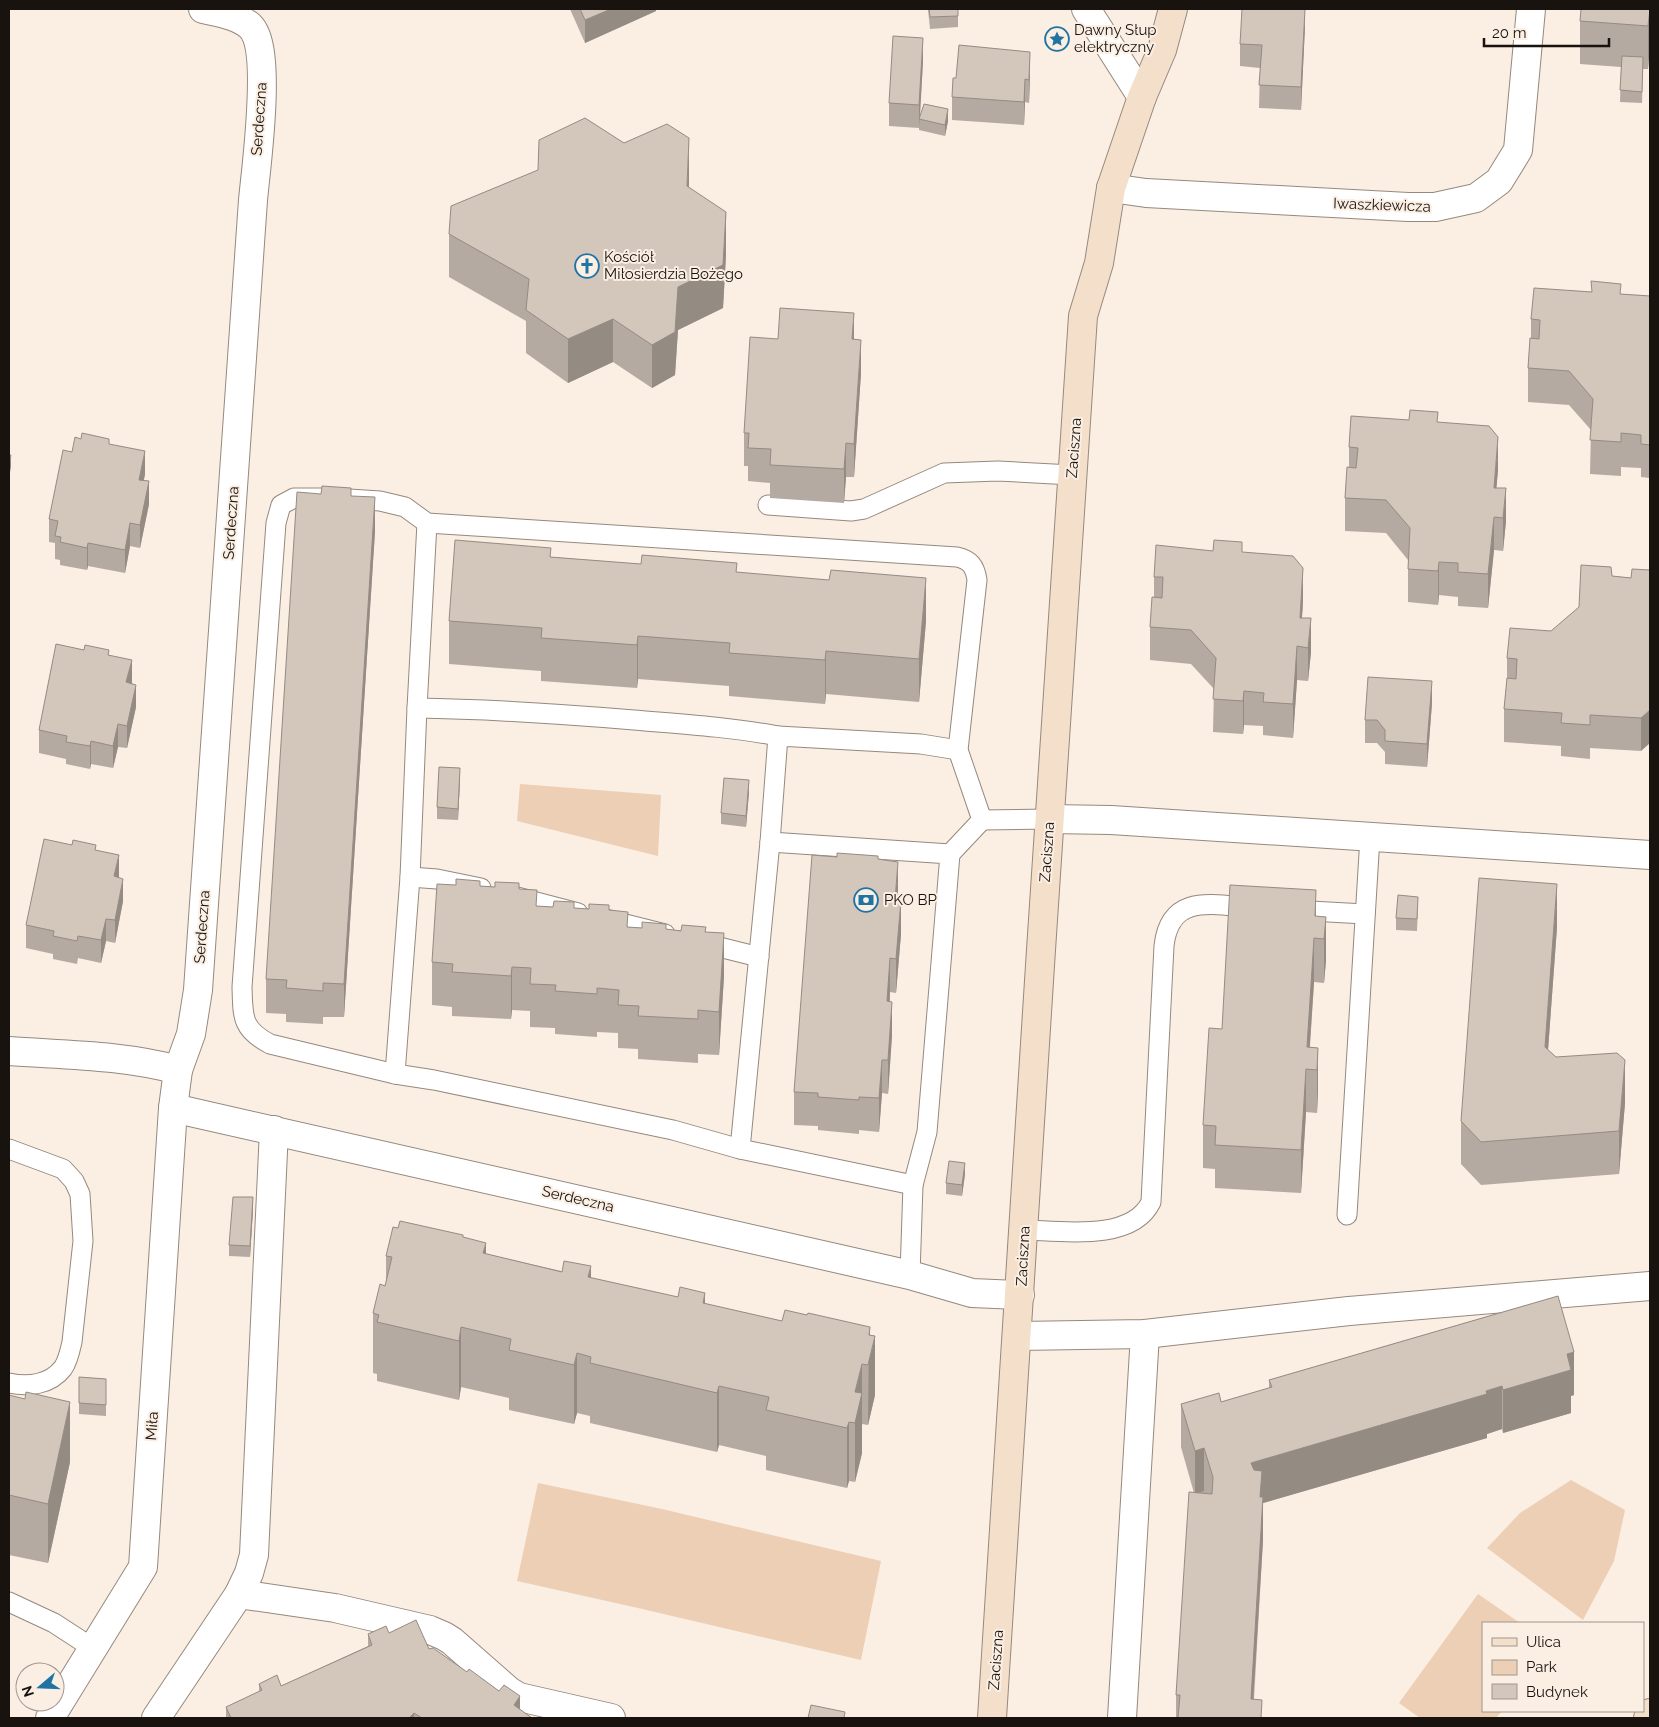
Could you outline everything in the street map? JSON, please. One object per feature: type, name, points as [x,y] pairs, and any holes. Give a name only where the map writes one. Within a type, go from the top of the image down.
[{"type":"street","name":"Serdeczna","points":[[203,9],[230,15],[250,27],[259,45],[262,73],[198,990],[191,1034],[178,1070],[173,1108],[910,1276],[972,1293],[1020,1295]]},
{"type":"street","points":[[1086,9],[1142,97]]},
{"type":"street","name":"Zaciszna","points":[[992,1718],[1083,316],[1099,263],[1111,188],[1142,97],[1162,50],[1173,9]]},
{"type":"street","name":"Iwaszkiewicza","points":[[1111,188],[1146,193],[1408,207],[1435,207],[1476,198],[1499,180],[1518,150],[1531,9]]},
{"type":"street","points":[[1049,819],[1111,820],[1650,855]]},
{"type":"street","points":[[9,1051],[123,1059],[152,1063],[178,1070]]},
{"type":"street","name":"Miła","points":[[50,1718],[143,1567],[173,1108]]},
{"type":"street","points":[[156,1718],[238,1594],[249,1573],[254,1555],[274,1130]]},
{"type":"street","points":[[1018,1336],[1144,1334],[1349,1311],[1650,1286]]},
{"type":"street","points":[[1122,1718],[1144,1334]]},
{"type":"street","points":[[238,1594],[335,1608],[430,1630],[452,1641],[509,1691],[519,1697],[610,1718]]},
{"type":"street","points":[[1648,1718],[1650,1713]]},
{"type":"lane","points":[[768,505],[851,511],[864,509],[944,473],[960,471],[1072,475]]},
{"type":"lane","points":[[913,1185],[740,1150],[673,1130],[434,1080],[395,1074],[270,1044],[257,1037],[243,1018],[242,987],[276,523],[282,505],[294,498],[380,501],[405,507],[427,523],[966,559],[972,563],[977,580],[958,750],[982,820]]},
{"type":"lane","points":[[395,1074],[410,877],[427,523]]},
{"type":"lane","points":[[417,708],[482,709],[555,714],[740,729],[778,736],[921,744],[958,750]]},
{"type":"lane","points":[[740,1150],[770,842],[778,736]]},
{"type":"lane","points":[[910,1276],[913,1185],[927,1132],[950,854],[982,820],[1049,819]]},
{"type":"lane","points":[[1347,1215],[1370,837]]},
{"type":"lane","points":[[770,842],[950,854]]},
{"type":"lane","points":[[410,877],[460,883],[759,957]]},
{"type":"lane","points":[[1024,1230],[1085,1232],[1115,1228],[1139,1218],[1151,1202],[1164,946],[1170,923],[1177,914],[1189,907],[1201,904],[1365,914]]},
{"type":"lane","points":[[9,1149],[63,1169],[74,1181],[80,1194],[83,1241],[72,1342],[63,1368],[50,1380],[22,1386],[9,1384]]},
{"type":"lane","points":[[9,1602],[54,1623],[94,1649]]},
{"type":"green space","points":[[520,784],[661,795],[658,856],[517,821]]},
{"type":"green space","points":[[1571,1480],[1625,1510],[1614,1561],[1583,1620],[1487,1548],[1520,1513]]},
{"type":"green space","points":[[538,1483],[662,1509],[881,1561],[861,1660],[517,1581]]},
{"type":"green space","points":[[1478,1594],[1519,1622],[1482,1622],[1482,1712],[1501,1712],[1496,1718],[1420,1718],[1399,1703]]},
{"type":"building","points":[[580,9],[611,9],[585,20]]},
{"type":"building","points":[[929,9],[958,9],[958,16],[930,17]]},
{"type":"building","points":[[1242,9],[1305,9],[1301,87],[1259,85],[1262,45],[1240,44]]},
{"type":"building","points":[[1581,9],[1650,9],[1648,26],[1580,21]]},
{"type":"building","points":[[893,36],[923,38],[919,105],[889,103]]},
{"type":"building","points":[[959,45],[1030,52],[1029,80],[1025,79],[1024,102],[952,97],[953,78],[956,78]]},
{"type":"building","points":[[1622,56],[1643,57],[1642,92],[1620,90]]},
{"type":"building","points":[[924,104],[948,109],[945,125],[919,119]]},
{"type":"building","name":"Kościół Miłosierdzia Bożego","points":[[585,118],[624,143],[667,124],[689,138],[687,186],[726,212],[723,265],[678,287],[675,332],[652,345],[613,319],[568,339],[526,310],[529,279],[449,234],[451,206],[538,170],[539,140]]},
{"type":"building","points":[[1591,281],[1621,284],[1620,294],[1650,296],[1650,445],[1641,444],[1641,435],[1621,433],[1621,442],[1590,440],[1593,399],[1569,371],[1528,368],[1530,338],[1539,339],[1540,320],[1531,319],[1534,288],[1592,292]]},
{"type":"building","points":[[780,308],[854,313],[852,339],[861,340],[854,444],[846,443],[844,469],[770,465],[771,449],[748,448],[749,433],[744,433],[750,337],[778,339]]},
{"type":"building","points":[[1410,410],[1438,412],[1437,422],[1489,426],[1498,437],[1494,488],[1506,488],[1503,518],[1494,517],[1488,574],[1458,572],[1458,563],[1439,562],[1438,571],[1408,569],[1410,528],[1386,500],[1345,498],[1347,467],[1356,468],[1358,448],[1349,447],[1351,416],[1409,420]]},
{"type":"building","points":[[82,433],[109,439],[109,444],[145,451],[139,480],[149,481],[140,525],[130,523],[125,550],[88,543],[87,548],[60,542],[61,537],[55,536],[58,521],[49,519],[63,450],[72,452],[75,437],[81,439]]},
{"type":"building","points":[[322,486],[351,488],[351,496],[375,497],[344,984],[323,983],[323,991],[286,988],[287,980],[266,979],[297,492],[321,494]]},
{"type":"building","points":[[455,540],[551,548],[550,557],[641,564],[642,555],[737,563],[736,572],[829,580],[831,570],[926,578],[919,659],[826,651],[825,660],[729,653],[730,643],[638,636],[637,645],[541,638],[542,628],[449,621]]},
{"type":"building","points":[[1214,540],[1242,542],[1242,552],[1293,556],[1303,568],[1300,618],[1311,618],[1308,648],[1297,646],[1293,704],[1263,702],[1264,693],[1244,691],[1243,701],[1213,699],[1216,658],[1191,630],[1150,627],[1152,597],[1162,598],[1163,577],[1154,577],[1156,545],[1213,551]]},
{"type":"building","points":[[1581,565],[1611,567],[1612,576],[1631,578],[1632,569],[1650,570],[1650,710],[1641,718],[1590,715],[1590,725],[1561,723],[1562,713],[1504,709],[1507,678],[1516,679],[1517,659],[1507,658],[1510,628],[1551,631],[1579,607]]},
{"type":"building","points":[[56,644],[84,650],[85,645],[109,650],[108,655],[132,660],[126,682],[136,685],[127,726],[118,724],[113,746],[91,741],[90,746],[66,742],[67,736],[39,730]]},
{"type":"building","points":[[1368,677],[1432,681],[1427,744],[1385,741],[1385,730],[1377,720],[1365,720]]},
{"type":"building","points":[[439,767],[460,768],[458,809],[437,807]]},
{"type":"building","points":[[724,778],[749,780],[746,816],[721,813]]},
{"type":"building","points":[[44,839],[72,845],[73,840],[96,845],[95,850],[119,855],[114,876],[123,879],[115,920],[106,919],[101,940],[78,936],[77,941],[53,936],[54,931],[26,925]]},
{"type":"building","points":[[837,853],[878,856],[878,859],[898,862],[895,900],[901,900],[896,959],[890,958],[887,1001],[892,1002],[888,1060],[882,1060],[879,1098],[859,1097],[859,1100],[818,1097],[818,1093],[794,1092],[812,855],[837,857]]},
{"type":"building","points":[[1479,878],[1557,884],[1545,1047],[1556,1057],[1617,1053],[1625,1060],[1619,1131],[1481,1142],[1461,1121]]},
{"type":"building","points":[[456,879],[480,881],[480,886],[495,887],[495,882],[519,883],[519,889],[537,890],[536,906],[553,907],[554,901],[574,902],[574,908],[589,909],[589,904],[609,905],[609,910],[628,912],[627,927],[642,928],[642,922],[666,924],[666,929],[681,931],[682,925],[706,927],[705,932],[724,933],[719,1012],[698,1010],[698,1019],[638,1016],[639,1006],[618,1005],[619,990],[597,988],[597,994],[555,991],[556,985],[530,984],[531,968],[512,967],[511,976],[452,972],[453,964],[432,962],[437,884],[456,885]]},
{"type":"building","points":[[1230,885],[1316,890],[1315,916],[1326,917],[1324,939],[1314,938],[1307,1047],[1318,1048],[1317,1070],[1306,1069],[1301,1150],[1215,1145],[1216,1126],[1203,1125],[1209,1028],[1222,1029]]},
{"type":"building","points":[[1398,895],[1418,897],[1417,919],[1396,918]]},
{"type":"building","points":[[949,1161],[965,1163],[962,1185],[946,1183]]},
{"type":"building","points":[[233,1197],[253,1197],[250,1246],[229,1245]]},
{"type":"building","points":[[400,1221],[463,1235],[463,1237],[486,1243],[483,1253],[562,1272],[564,1261],[591,1266],[588,1277],[678,1297],[680,1287],[705,1293],[703,1303],[782,1321],[785,1310],[807,1315],[808,1313],[870,1327],[869,1335],[875,1336],[868,1365],[862,1364],[855,1392],[862,1393],[855,1423],[849,1422],[847,1428],[766,1410],[769,1397],[719,1386],[717,1393],[590,1363],[591,1357],[577,1353],[574,1365],[509,1350],[511,1339],[461,1327],[459,1341],[377,1322],[379,1315],[373,1313],[380,1284],[385,1286],[392,1257],[386,1256],[393,1227],[398,1228]]},
{"type":"building","points":[[1558,1296],[1574,1352],[1567,1354],[1571,1370],[1503,1390],[1502,1386],[1486,1391],[1487,1394],[1251,1463],[1254,1470],[1262,1471],[1260,1497],[1263,1497],[1251,1699],[1262,1700],[1261,1718],[1178,1718],[1180,1695],[1176,1695],[1189,1492],[1212,1494],[1213,1477],[1204,1448],[1195,1451],[1181,1404],[1219,1393],[1221,1402],[1272,1387],[1269,1380]]},
{"type":"building","points":[[79,1377],[106,1379],[106,1405],[79,1403]]},
{"type":"building","points":[[26,1392],[70,1402],[48,1504],[9,1495],[9,1395],[25,1399]]},
{"type":"building","points":[[416,1620],[429,1649],[433,1648],[467,1672],[469,1669],[499,1691],[504,1685],[520,1696],[514,1705],[532,1718],[422,1718],[414,1713],[409,1718],[231,1718],[226,1707],[262,1690],[259,1684],[277,1675],[281,1686],[372,1645],[368,1634],[386,1626],[389,1633]]},
{"type":"building","points":[[811,1705],[845,1712],[844,1718],[808,1718]]},
{"type":"place","name":"Dawny Słup elektryczny","points":[[1057,39]]},
{"type":"place","name":"Kościół Miłosierdzia Bożego","points":[[587,266]]},
{"type":"place","name":"PKO BP","points":[[866,900]]}]
